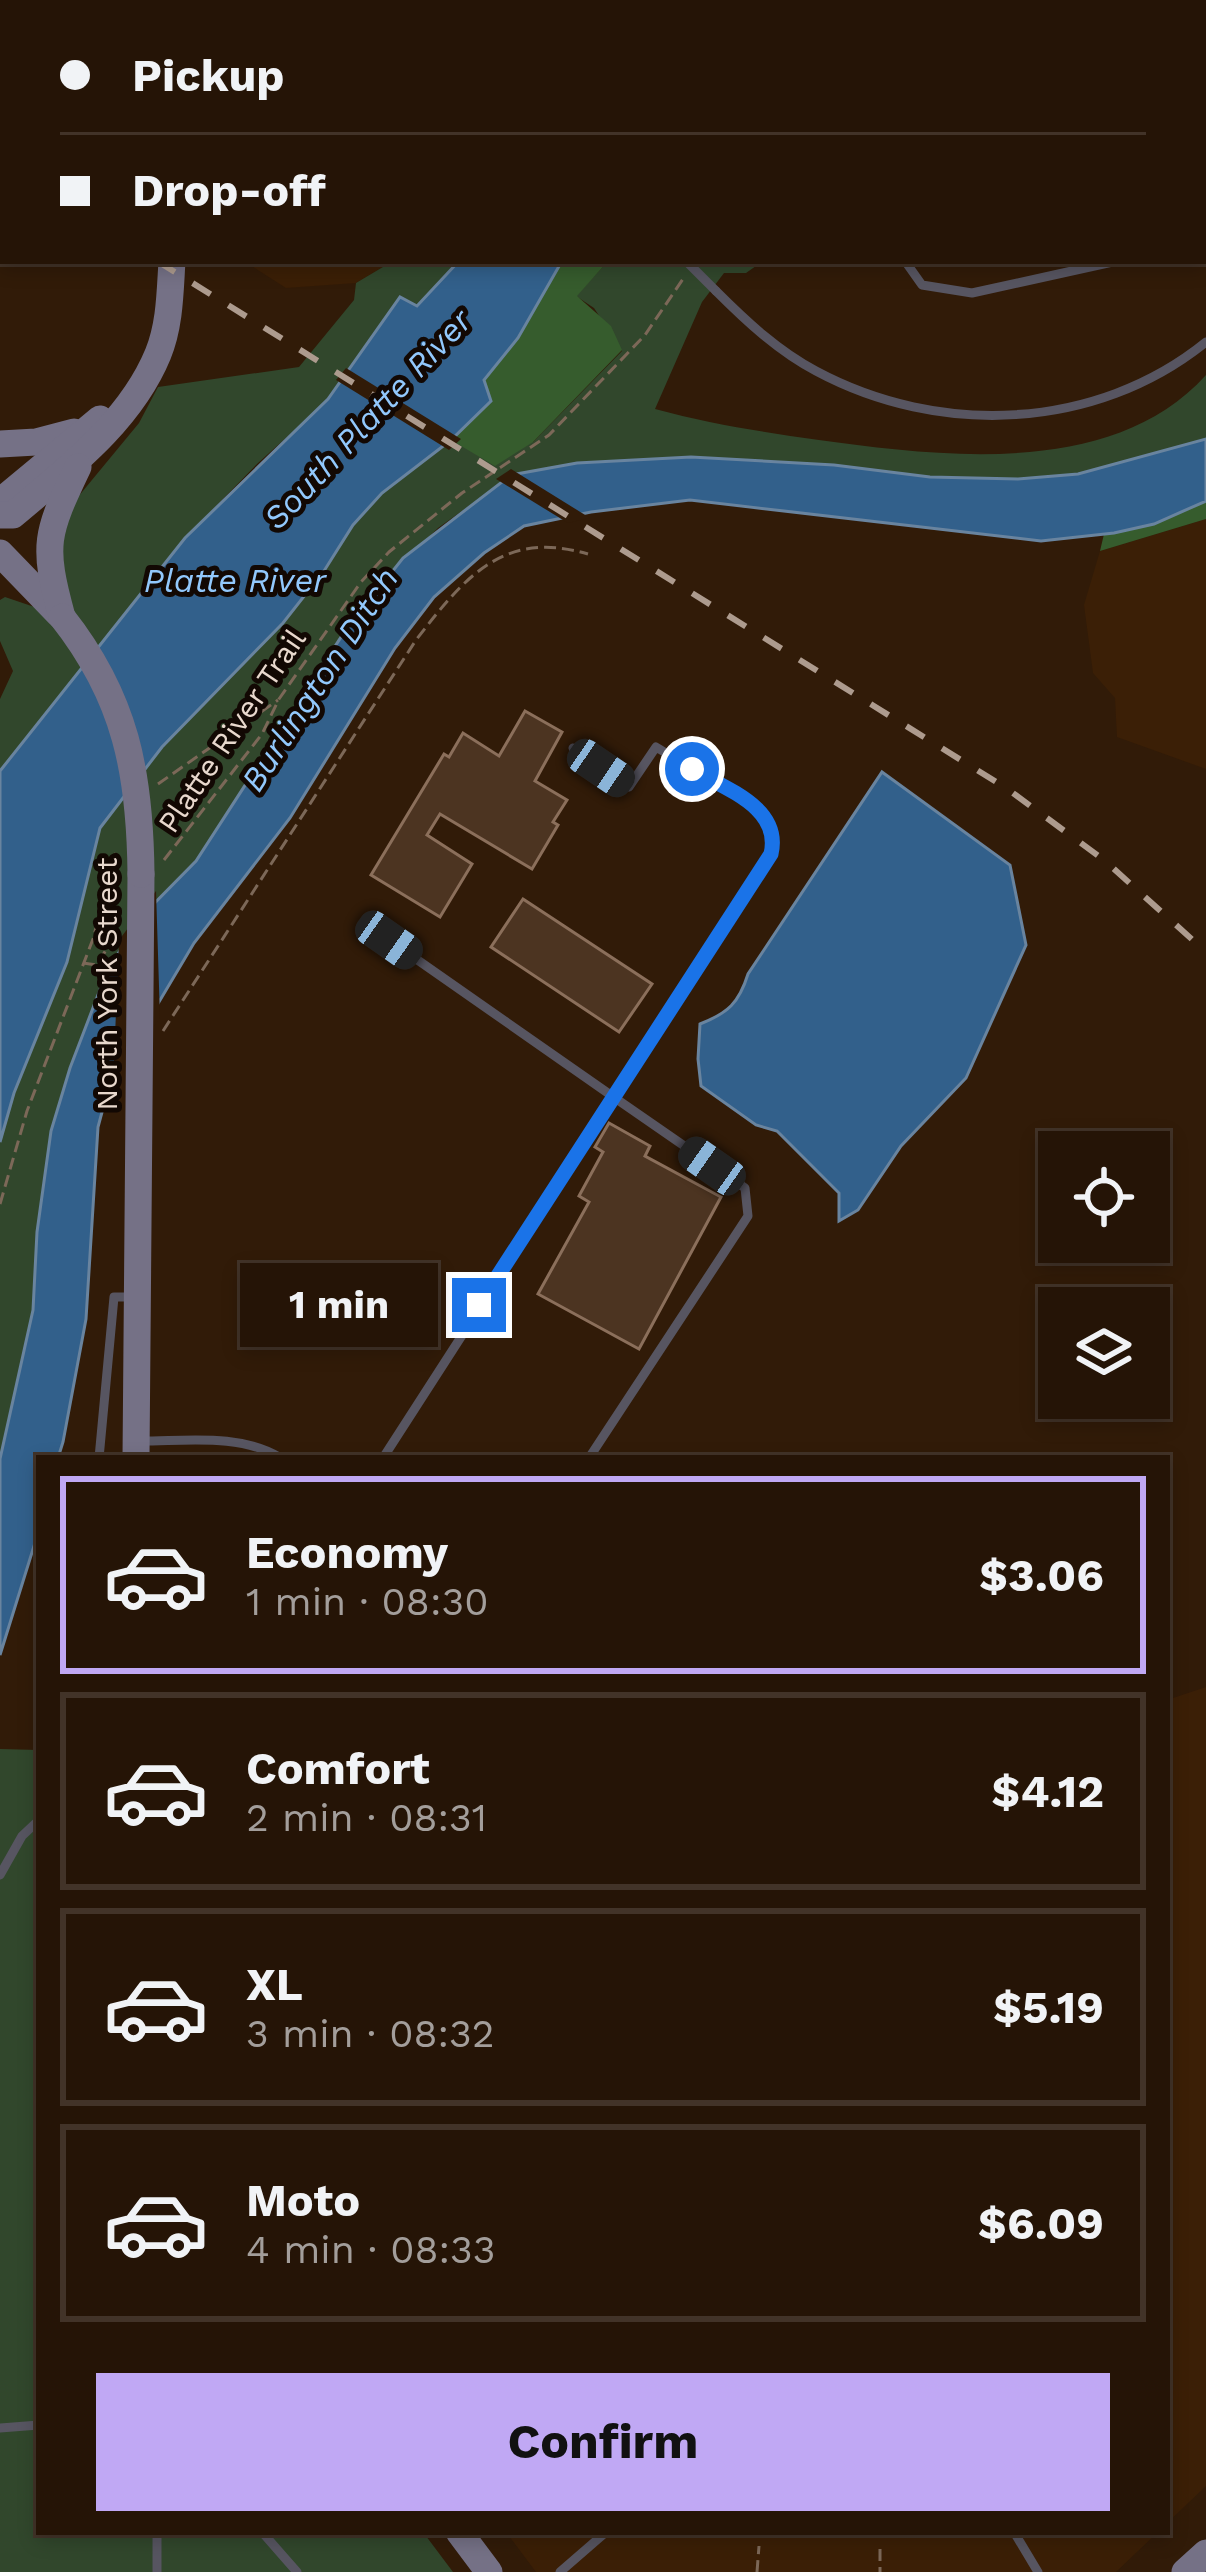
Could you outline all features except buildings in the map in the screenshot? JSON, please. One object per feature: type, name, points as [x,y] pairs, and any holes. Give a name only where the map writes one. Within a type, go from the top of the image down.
[{"type":"main road","points":[[0,512],[2,500],[87,440],[137,392],[158,355],[169,316],[172,264]]},
{"type":"main road","points":[[0,444],[87,440]]},
{"type":"main road","points":[[62,617],[48,566],[47,541],[87,440]]},
{"type":"main road","name":"North York Street","points":[[0,553],[62,617],[98,669],[127,740],[150,869],[130,921],[140,1051],[136,1449]]},
{"type":"main road","points":[[461,2535],[489,2572]]},
{"type":"main road","points":[[1185,2572],[1206,2553]]},
{"type":"lane","points":[[691,264],[778,346],[813,370],[860,392],[947,413],[991,417],[1083,404],[1162,371],[1206,342]]},
{"type":"lane","points":[[907,264],[922,285],[972,293],[1103,264]]},
{"type":"lane","points":[[385,1455],[771,854],[774,842],[763,812],[656,747],[629,787]]},
{"type":"lane","points":[[573,748],[645,795]]},
{"type":"lane","points":[[389,940],[745,1188],[748,1216],[591,1455]]},
{"type":"lane","points":[[99,1455],[114,1297],[137,1297]]},
{"type":"lane","points":[[136,1449],[232,1442],[275,1455]]},
{"type":"lane","points":[[0,1875],[22,1836],[36,1823]]},
{"type":"lane","points":[[0,2428],[36,2425]]},
{"type":"lane","points":[[157,2535],[157,2572]]},
{"type":"lane","points":[[265,2535],[297,2572]]},
{"type":"lane","points":[[560,2572],[603,2535]]},
{"type":"lane","points":[[1016,2535],[1038,2572]]},
{"type":"path","name":"Platte River Trail","points":[[150,869],[172,855],[251,750],[279,699],[361,582],[446,505],[549,435],[645,335],[670,303],[688,264]]},
{"type":"path","points":[[140,1051],[157,1040],[416,640],[454,591],[500,555],[535,546],[588,554]]},
{"type":"path","points":[[146,797],[279,699]]},
{"type":"path","points":[[0,1204],[118,845]]},
{"type":"path","points":[[83,963],[97,965],[130,921]]},
{"type":"path","points":[[758,2572],[759,2546]]},
{"type":"path","points":[[880,2549],[880,2572]]},
{"type":"shaded area","points":[[249,264],[388,264],[356,283],[286,288]]},
{"type":"shaded area","points":[[1206,519],[1206,769],[1117,737],[1115,698],[1093,673],[1084,605],[1100,551]]},
{"type":"shaded area","points":[[1206,1687],[1206,2486],[1170,2520],[1170,1699]]},
{"type":"shaded area","points":[[508,2535],[1155,2535],[1116,2572],[536,2572]]},
{"type":"green space","points":[[388,264],[456,264],[416,307],[400,298],[328,400],[185,538],[0,771],[0,699],[13,671],[0,641],[0,600],[5,597],[61,616],[57,561],[68,509],[139,423],[158,387],[299,367],[354,300],[356,283]]},
{"type":"green space","points":[[560,264],[605,264],[577,296],[611,326],[622,350],[533,442],[495,466],[451,440],[490,402],[484,380],[518,338]]},
{"type":"green space","points":[[605,264],[759,264],[746,273],[724,273],[702,302],[655,409],[696,419],[919,452],[1024,452],[1075,445],[1124,431],[1168,408],[1206,375],[1206,439],[1078,474],[1018,479],[930,477],[834,465],[691,457],[577,463],[511,476],[438,528],[373,592],[196,861],[160,899],[104,985],[66,1080],[53,1130],[37,1232],[32,1315],[0,1459],[0,1143],[14,1093],[67,962],[99,829],[162,747],[283,623],[352,525],[382,493],[451,440],[533,442],[622,351],[594,308],[576,296]]},
{"type":"green space","points":[[1206,501],[1206,519],[1100,551],[1104,534],[1154,524]]},
{"type":"green space","points":[[0,1749],[36,1750],[36,2535],[425,2535],[453,2572],[0,2572]]},
{"type":"water","name":"Platte River","points":[[456,264],[560,264],[518,338],[484,380],[491,401],[451,440],[382,493],[353,525],[283,623],[162,747],[100,828],[67,962],[14,1093],[0,1142],[0,771],[185,538],[328,399],[400,297],[417,306]]},
{"type":"water","name":"Burlington Ditch","points":[[1206,439],[1206,501],[1154,524],[1114,533],[1041,541],[690,500],[524,526],[434,597],[395,648],[290,818],[194,943],[109,1086],[98,1127],[86,1319],[63,1442],[59,1455],[36,1455],[36,1540],[0,1655],[0,1459],[33,1310],[37,1232],[51,1131],[70,1068],[106,974],[139,919],[196,861],[345,631],[403,558],[511,475],[577,463],[691,457],[834,465],[930,477],[1018,479],[1078,474]]},
{"type":"water","points":[[882,772],[1010,865],[1026,945],[966,1078],[901,1146],[858,1210],[839,1221],[839,1193],[777,1131],[756,1125],[701,1086],[700,1024],[736,1000],[748,974]]},
{"type":"pier","points":[[346,368],[461,439],[449,450],[336,380]]},
{"type":"pier","points":[[511,469],[590,518],[568,523],[496,479]]},
{"type":"pier","points":[[156,891],[160,1018],[113,1084],[119,940]]},
{"type":"railway","points":[[162,264],[1006,788],[1104,860],[1206,952]]},
{"type":"route","points":[[479,1305],[771,854],[772,830],[763,812],[692,769]]},
{"type":"water label","name":"South Platte River","points":[[367,419]]}]
